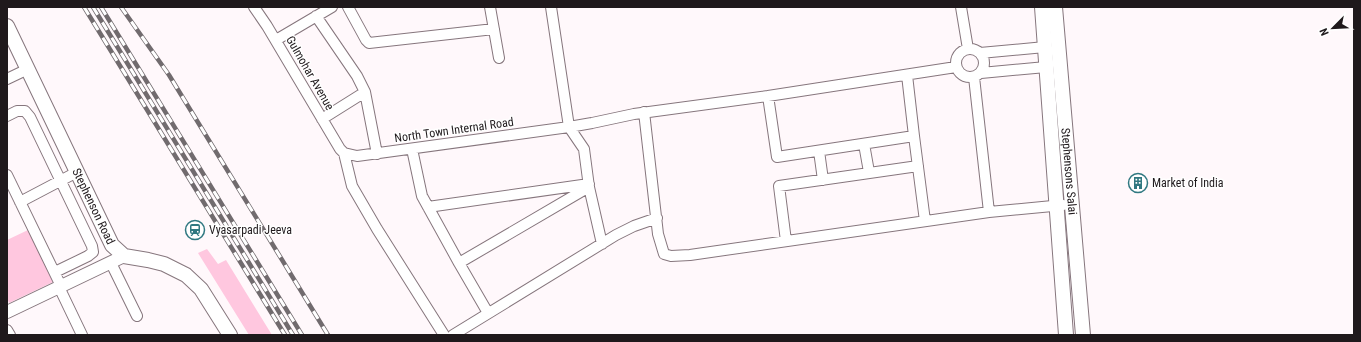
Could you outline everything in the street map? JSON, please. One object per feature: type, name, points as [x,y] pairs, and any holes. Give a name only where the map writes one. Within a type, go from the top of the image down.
[{"type":"main road","name":"Stephensons Salai","points":[[1042,7],[1066,335]]},
{"type":"main road","name":"Stephensons Salai","points":[[1055,7],[1083,335]]},
{"type":"main road","name":"Stephenson Road","points":[[7,26],[112,245],[124,256],[164,264],[186,274],[201,289],[230,335]]},
{"type":"street","name":"Gulmohar Avenue","points":[[254,7],[276,40],[338,146],[344,153]]},
{"type":"street","points":[[276,40],[332,7]]},
{"type":"street","points":[[348,7],[369,43],[494,29]]},
{"type":"street","points":[[490,7],[499,58]]},
{"type":"street","points":[[551,7],[569,127],[584,149],[589,185],[602,244]]},
{"type":"street","points":[[961,7],[968,49]]},
{"type":"street","points":[[316,16],[357,76],[364,92],[377,154]]},
{"type":"street","points":[[980,53],[1045,47]]},
{"type":"street","points":[[989,212],[977,75],[984,66],[984,59],[980,53],[975,50],[968,49],[962,51],[958,55],[956,67],[963,76],[968,78],[977,75],[1046,67]]},
{"type":"street","name":"North Town Internal Road","points":[[344,153],[356,156],[377,154],[569,127],[644,112],[768,96],[956,67]]},
{"type":"street","points":[[7,79],[28,69]]},
{"type":"street","points":[[907,75],[925,221]]},
{"type":"street","points":[[322,119],[364,92]]},
{"type":"street","points":[[768,96],[777,157],[914,136]]},
{"type":"street","points":[[7,116],[17,111],[25,111],[30,117],[92,246],[93,252],[88,256],[54,272]]},
{"type":"street","points":[[644,112],[656,218],[662,249],[664,254],[671,256],[690,255],[989,212],[1072,204]]},
{"type":"street","points":[[864,144],[869,172]]},
{"type":"street","points":[[412,149],[422,196],[488,313]]},
{"type":"street","points":[[819,151],[823,180]]},
{"type":"street","points":[[344,153],[352,186],[377,229],[444,335]]},
{"type":"street","points":[[786,241],[780,186],[918,166]]},
{"type":"street","points":[[20,202],[77,172]]},
{"type":"street","points":[[7,175],[54,272],[82,335]]},
{"type":"street","points":[[428,207],[589,185]]},
{"type":"street","points":[[459,263],[589,185]]},
{"type":"street","points":[[453,335],[602,244],[634,226],[656,218]]},
{"type":"street","points":[[8,310],[124,256]]},
{"type":"street","points":[[111,263],[137,316]]},
{"type":"street","points":[[7,330],[10,335]]},
{"type":"shaded area","points":[[28,230],[53,282],[9,303],[7,298],[7,240]]},
{"type":"shaded area","points":[[207,249],[218,264],[226,260],[272,335],[249,335],[198,253]]},
{"type":"railway","points":[[84,7],[285,335]]},
{"type":"railway","points":[[93,7],[293,335]]},
{"type":"railway","points":[[101,7],[302,335]]},
{"type":"railway","points":[[121,7],[169,75],[328,335]]},
{"type":"place","name":"Market of India","points":[[1138,183]]},
{"type":"place","name":"Vyasarpadi Jeeva","points":[[195,230]]}]
